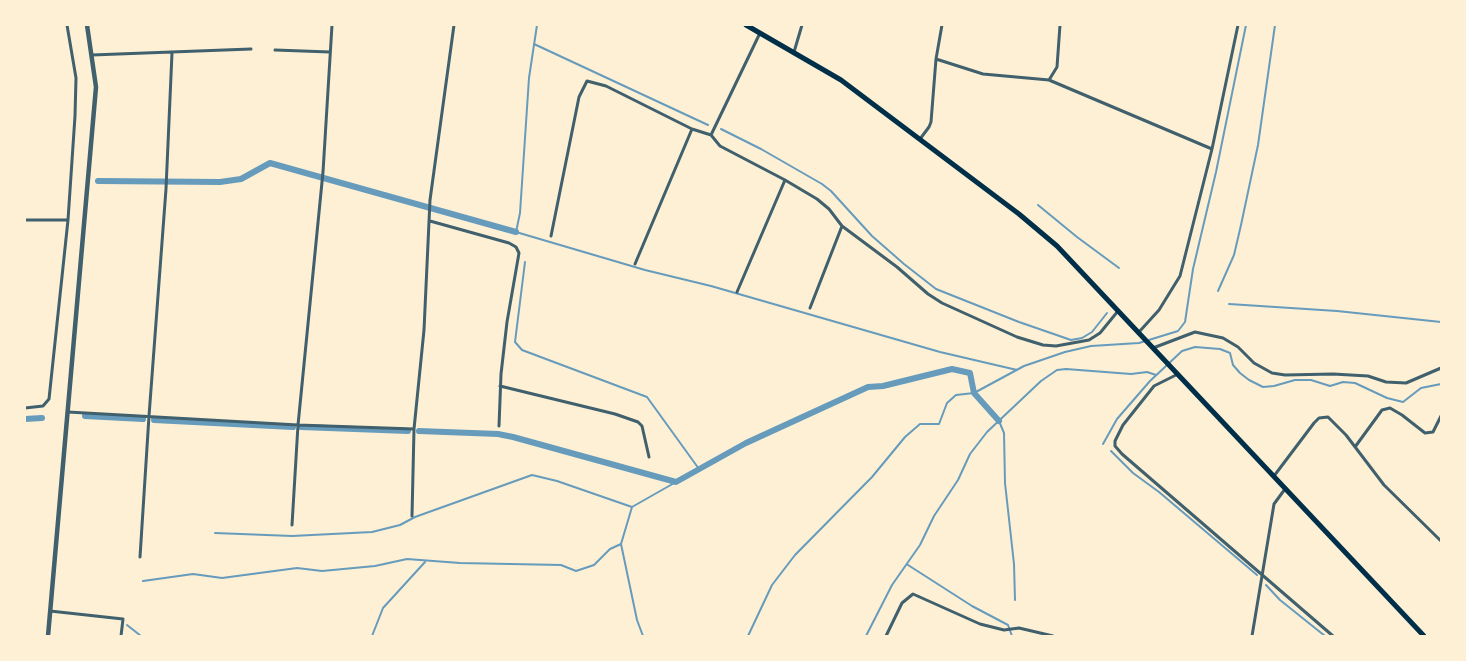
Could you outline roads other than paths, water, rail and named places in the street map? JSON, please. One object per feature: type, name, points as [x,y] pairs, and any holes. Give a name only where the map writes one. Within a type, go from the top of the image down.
[{"type":"main road","points":[[746,25],[835,76],[1058,246],[1424,636]]},
{"type":"street","points":[[25,408],[43,406],[49,399],[68,220],[75,116],[76,78],[67,25]]},
{"type":"street","points":[[48,636],[96,87],[87,25]]},
{"type":"street","points":[[292,525],[298,425],[323,172],[332,25]]},
{"type":"street","points":[[412,516],[414,429],[424,330],[430,200],[454,25]]},
{"type":"street","points":[[794,52],[802,25]]},
{"type":"street","points":[[920,139],[931,122],[936,59],[942,25]]},
{"type":"street","points":[[1049,80],[1057,67],[1060,25]]},
{"type":"street","points":[[1138,332],[1159,310],[1180,276],[1212,148],[1238,25]]},
{"type":"street","points":[[711,135],[760,33]]},
{"type":"street","points":[[92,55],[251,49]]},
{"type":"street","points":[[275,50],[330,52]]},
{"type":"street","points":[[140,557],[166,189],[172,53]]},
{"type":"street","points":[[936,59],[983,74],[1049,80],[1212,148]]},
{"type":"street","points":[[551,236],[579,97],[586,81],[597,82],[692,129],[711,135],[720,146],[817,199],[829,209],[842,226],[897,267],[928,294],[942,303],[1017,337],[1036,343],[1056,346],[1089,340],[1100,333],[1118,310]]},
{"type":"street","points":[[635,264],[692,129]]},
{"type":"street","points":[[737,292],[785,180]]},
{"type":"street","points":[[25,220],[68,220]]},
{"type":"street","points":[[430,221],[510,243],[519,253],[500,386],[499,426]]},
{"type":"street","points":[[810,308],[842,226]]},
{"type":"street","points":[[1153,348],[1195,332],[1223,338],[1238,347],[1254,363],[1272,373],[1278,374],[1368,376],[1386,382],[1406,383],[1441,368]]},
{"type":"street","points":[[1178,374],[1154,386],[1123,425],[1115,441],[1115,446],[1333,636]]},
{"type":"street","points":[[500,386],[615,414],[638,422],[642,426],[649,457]]},
{"type":"street","points":[[1355,447],[1382,410],[1390,408],[1424,433],[1433,432],[1441,416]]},
{"type":"street","points":[[68,412],[298,425],[414,429]]},
{"type":"street","points":[[1274,476],[1314,423],[1324,417],[1328,417],[1355,447],[1384,485],[1441,541]]},
{"type":"street","points":[[1252,636],[1274,504],[1286,489]]},
{"type":"street","points":[[886,636],[902,603],[913,594],[980,624],[1007,630],[1019,628],[1053,636]]},
{"type":"street","points":[[50,611],[122,619],[121,636]]},
{"type":"waterway","points":[[537,25],[529,78],[520,213],[516,232],[940,352],[1017,370]]},
{"type":"waterway","points":[[748,636],[772,585],[795,555],[872,477],[905,437],[920,424],[939,424],[947,403],[956,395],[974,393],[1024,366],[1065,352],[1091,346],[1139,343],[1178,331],[1185,322],[1193,269],[1216,172],[1246,25]]},
{"type":"waterway","points":[[1218,291],[1234,255],[1241,225],[1258,145],[1275,25]]},
{"type":"waterway","points":[[534,44],[708,125]]},
{"type":"waterway","points":[[721,129],[761,149],[822,184],[831,191],[872,236],[936,289],[1019,322],[1071,340],[1082,338],[1092,332],[1107,313]]},
{"type":"waterway","points":[[98,181],[220,182],[241,179],[270,163],[516,232]]},
{"type":"waterway","points":[[1038,205],[1119,268]]},
{"type":"waterway","points":[[525,262],[515,342],[522,350],[647,397],[699,469]]},
{"type":"waterway","points":[[1229,304],[1337,311],[1441,322]]},
{"type":"waterway","points":[[1103,444],[1117,419],[1150,381],[1182,351],[1195,347],[1220,349],[1230,353],[1233,365],[1240,373],[1263,387],[1295,380],[1311,380],[1330,386],[1343,382],[1355,383],[1387,398],[1403,402],[1421,388],[1441,384]]},
{"type":"waterway","points":[[419,431],[498,434],[676,482],[746,443],[868,387],[883,386],[952,369],[970,373],[974,393],[999,421]]},
{"type":"waterway","points":[[866,636],[892,585],[920,545],[934,516],[958,480],[970,454],[987,432],[1041,381],[1057,370],[1066,369],[1131,374],[1147,372],[1156,375]]},
{"type":"waterway","points":[[85,416],[143,419]]},
{"type":"waterway","points":[[25,419],[42,418]]},
{"type":"waterway","points":[[154,420],[293,427]]},
{"type":"waterway","points":[[999,421],[1004,433],[1005,483],[1014,564],[1015,600]]},
{"type":"waterway","points":[[301,427],[408,431]]},
{"type":"waterway","points":[[1111,451],[1133,473],[1159,492],[1257,575]]},
{"type":"waterway","points":[[215,533],[292,536],[372,532],[400,525],[415,517],[532,475],[557,481],[632,507],[676,482]]},
{"type":"waterway","points":[[143,581],[193,574],[222,578],[297,568],[322,571],[375,566],[407,559],[460,563],[561,565],[576,571],[594,565],[610,549],[621,544],[632,507]]},
{"type":"waterway","points":[[621,544],[637,620],[643,636]]},
{"type":"waterway","points":[[372,636],[383,608],[425,562]]},
{"type":"waterway","points":[[908,565],[972,606],[1008,625],[1012,636],[1014,636]]},
{"type":"waterway","points":[[1266,585],[1280,600],[1325,636]]},
{"type":"waterway","points":[[127,625],[141,636]]}]
